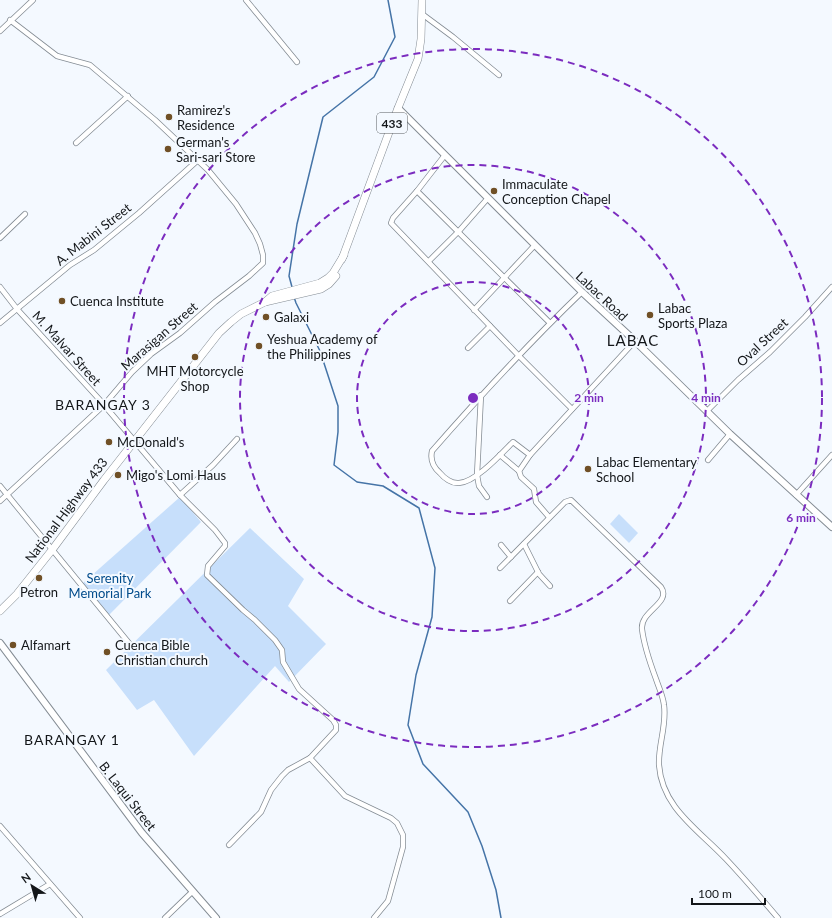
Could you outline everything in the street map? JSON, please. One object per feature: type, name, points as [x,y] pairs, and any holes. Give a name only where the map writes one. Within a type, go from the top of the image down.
[{"type":"main road","name":"National Highway 433","points":[[0,611],[17,594],[52,550],[135,440],[219,334],[241,314],[264,302],[273,298],[313,289],[328,278],[344,255],[398,108],[418,59],[421,39],[422,0]]},
{"type":"street","points":[[0,31],[33,0]]},
{"type":"street","points":[[246,0],[297,62]]},
{"type":"street","points":[[422,14],[453,37],[499,75]]},
{"type":"street","points":[[10,20],[57,56],[90,65],[128,96],[198,160]]},
{"type":"street","points":[[76,143],[128,96]]},
{"type":"street","name":"Labac Road","points":[[398,108],[534,246],[635,341],[730,434],[832,527]]},
{"type":"street","points":[[445,155],[417,191],[393,218],[392,223],[474,310],[572,409]]},
{"type":"street","name":"Marasigan Street","points":[[0,501],[104,405],[132,372],[151,354],[180,333],[263,263],[263,255],[255,233],[236,204],[198,160]]},
{"type":"street","name":"A. Mabini Street","points":[[0,323],[70,265],[94,250],[198,160]]},
{"type":"street","points":[[417,191],[550,323]]},
{"type":"street","points":[[429,261],[459,232],[488,198]]},
{"type":"street","points":[[0,238],[25,214]]},
{"type":"street","points":[[474,310],[534,246]]},
{"type":"street","name":"M. Malvar Street","points":[[0,287],[17,309],[135,440],[180,495],[215,530],[225,543],[225,546],[208,566],[208,575],[275,640],[282,650],[283,662],[299,689],[333,720],[336,725],[336,730],[310,758]]},
{"type":"street","name":"Oval Street","points":[[707,411],[738,380],[775,347],[832,287]]},
{"type":"street","points":[[530,455],[513,442],[477,475],[460,483],[453,483],[440,474],[432,462],[431,456],[432,451],[481,395],[518,355],[582,292]]},
{"type":"street","points":[[468,348],[490,326]]},
{"type":"street","points":[[519,471],[530,455],[635,341]]},
{"type":"street","points":[[481,395],[477,475],[479,486],[487,497]]},
{"type":"street","points":[[708,460],[730,434]]},
{"type":"street","points":[[180,495],[217,461],[237,439]]},
{"type":"street","points":[[500,455],[519,471],[521,477],[534,489],[536,502],[549,518]]},
{"type":"street","points":[[796,495],[832,456]]},
{"type":"street","points":[[0,486],[133,648]]},
{"type":"street","points":[[500,568],[565,502],[571,500],[656,581],[664,591],[664,596],[660,602],[644,618],[642,624],[644,644],[661,691],[664,706],[659,766],[664,787],[679,814],[725,858],[778,918]]},
{"type":"street","points":[[524,544],[538,572],[550,586]]},
{"type":"street","points":[[501,545],[511,557]]},
{"type":"street","points":[[510,601],[538,572]]},
{"type":"street","name":"B. Laqui Street","points":[[0,643],[142,833],[216,918]]},
{"type":"street","points":[[228,846],[261,812],[271,790],[282,776],[288,770],[310,758],[345,796],[391,818],[397,823],[403,835],[403,847],[390,896],[388,901],[374,918]]},
{"type":"street","points":[[0,826],[80,918]]},
{"type":"street","points":[[0,914],[50,884]]},
{"type":"street","points":[[165,918],[192,892]]},
{"type":"green space","name":"Serenity Memorial Park","points":[[180,497],[201,522],[108,616],[82,584]]},
{"type":"green space","points":[[619,514],[638,533],[629,543],[610,524]]},
{"type":"green space","points":[[250,528],[304,579],[288,606],[326,644],[289,682],[275,666],[194,756],[154,700],[137,710],[106,670]]},
{"type":"waterway","points":[[292,287],[289,276],[297,224],[323,117],[374,77],[395,37],[388,0]]},
{"type":"waterway","points":[[294,297],[320,351],[338,406],[338,432],[334,465],[357,482],[383,486],[419,508],[435,568],[432,617],[416,675],[408,725],[423,764],[468,812],[482,846],[496,890],[501,918]]},
{"type":"place","name":"Ramirez's Residence","points":[[169,117]]},
{"type":"place","name":"German's Sari-sari Store","points":[[168,149]]},
{"type":"place","name":"Immaculate Conception Chapel","points":[[494,191]]},
{"type":"place","name":"Cuenca Institute","points":[[62,301]]},
{"type":"place","name":"Labac Sports Plaza","points":[[650,315]]},
{"type":"place","name":"Galaxi","points":[[266,317]]},
{"type":"place","name":"Yeshua Academy of the Philippines","points":[[259,346]]},
{"type":"place","name":"MHT Motorcycle Shop","points":[[195,357]]},
{"type":"place","name":"McDonald's","points":[[109,442]]},
{"type":"place","name":"Labac Elementary School","points":[[588,469]]},
{"type":"place","name":"Migo's Lomi Haus","points":[[118,475]]},
{"type":"place","name":"Petron","points":[[39,578]]},
{"type":"place","name":"Alfamart","points":[[13,645]]},
{"type":"place","name":"Cuenca Bible Christian church","points":[[107,652]]},
{"type":"district","name":"LABAC","points":[[633,340]]},
{"type":"district","name":"BARANGAY 3","points":[[103,404]]},
{"type":"district","name":"BARANGAY 1","points":[[72,739]]}]
